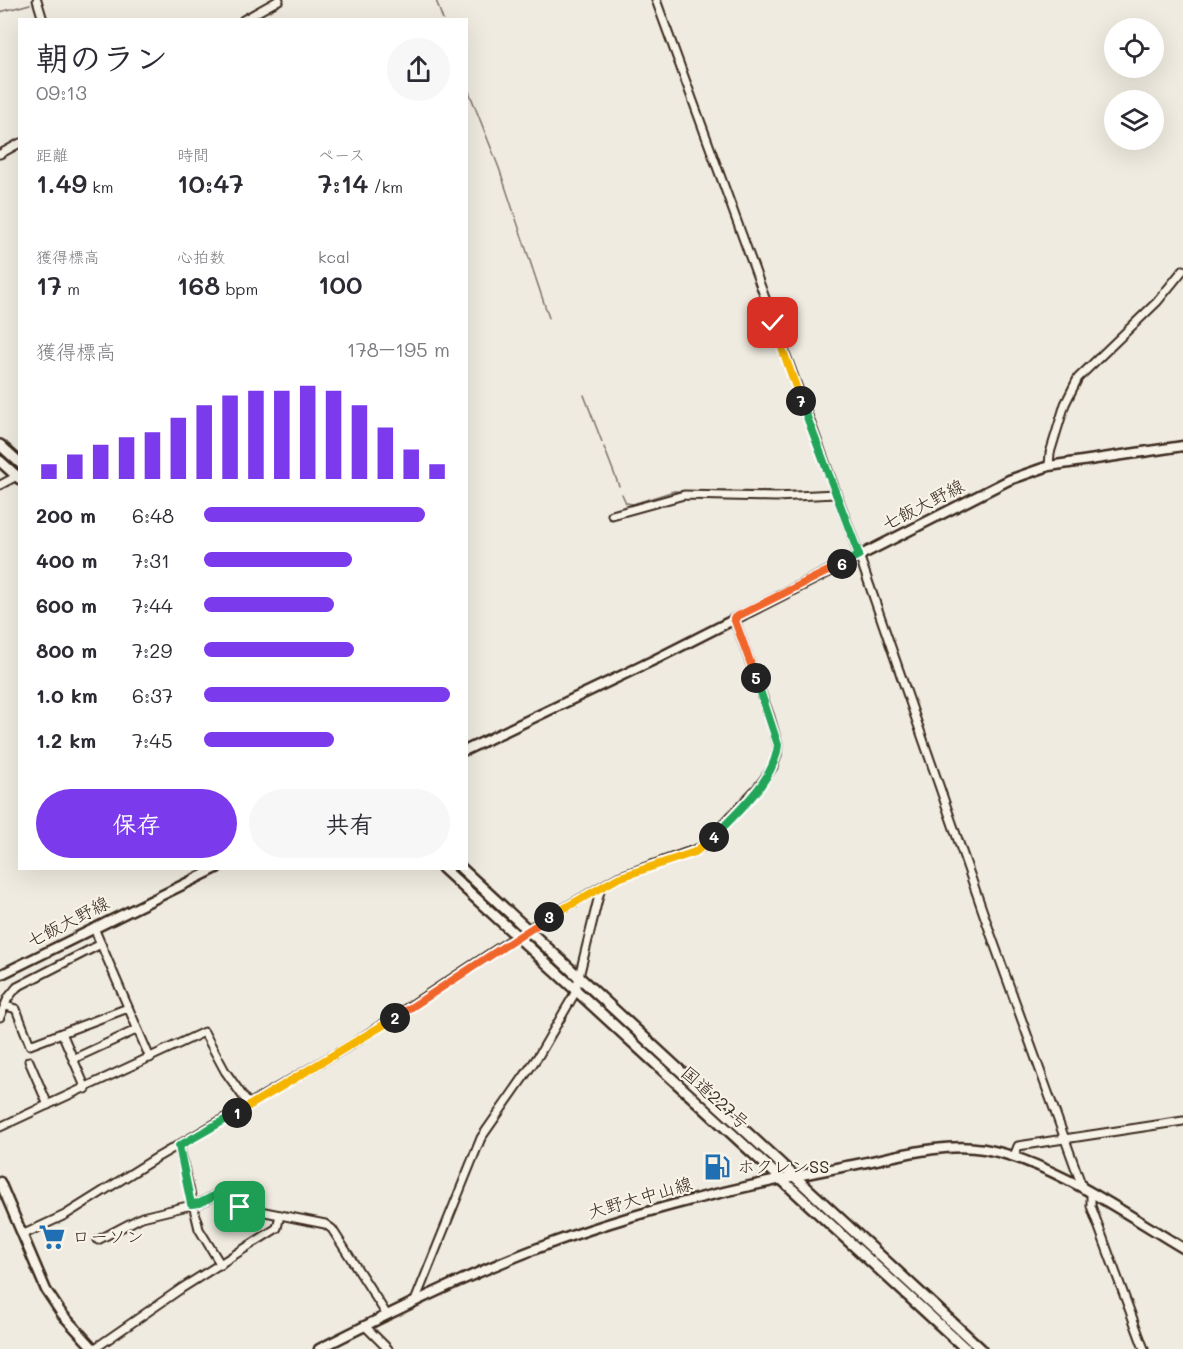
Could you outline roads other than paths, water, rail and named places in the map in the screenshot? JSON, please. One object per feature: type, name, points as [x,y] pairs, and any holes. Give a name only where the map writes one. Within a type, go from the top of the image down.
[{"type":"highway","points":[[0,445],[18,461]]},
{"type":"highway","points":[[0,461],[18,477]]},
{"type":"highway","name":"国道227号","points":[[445,870],[575,993],[966,1349]]},
{"type":"highway","name":"国道227号","points":[[463,870],[580,981],[687,1076],[981,1349]]},
{"type":"main road","name":"七飯大野線","points":[[468,749],[1009,480],[1049,466],[1183,446]]},
{"type":"main road","name":"七飯大野線","points":[[0,975],[213,870]]},
{"type":"main road","name":"大野大中山線","points":[[319,1349],[415,1301],[495,1265],[580,1233],[653,1210],[780,1178],[948,1148],[981,1149],[1014,1156],[1050,1172],[1183,1248]]},
{"type":"main road","points":[[0,1182],[46,1290],[62,1314],[91,1348]]},
{"type":"street","points":[[37,0],[42,18]]},
{"type":"street","points":[[247,18],[279,0]]},
{"type":"street","points":[[656,0],[859,555],[991,935],[1144,1349]]},
{"type":"street","points":[[0,154],[18,144]]},
{"type":"street","points":[[1049,466],[1050,453],[1065,404],[1078,378],[1157,302],[1183,270]]},
{"type":"street","points":[[0,485],[18,477]]},
{"type":"street","points":[[612,515],[684,495],[776,497],[835,494]]},
{"type":"street","points":[[22,1235],[65,1215],[368,1035],[526,930],[601,887],[618,878],[702,847],[758,788],[773,767],[778,745],[734,618]]},
{"type":"street","points":[[415,1301],[481,1138],[539,1055],[575,993],[580,981],[601,887]]},
{"type":"street","points":[[94,928],[150,1058]]},
{"type":"street","points":[[0,1017],[8,998],[17,987],[101,945]]},
{"type":"street","points":[[6,1006],[16,1009],[30,1045],[128,1008]]},
{"type":"street","points":[[73,1059],[136,1030]]},
{"type":"street","points":[[0,1127],[86,1089],[204,1032],[225,1071],[249,1105]]},
{"type":"street","points":[[62,1033],[86,1089]]},
{"type":"street","points":[[29,1061],[48,1105]]},
{"type":"street","points":[[1014,1156],[1018,1146],[1183,1121]]},
{"type":"street","points":[[179,1146],[191,1204],[200,1229],[220,1265]]},
{"type":"street","points":[[98,1240],[142,1217],[200,1203],[223,1191],[240,1207],[325,1224],[332,1229],[387,1315]]},
{"type":"street","points":[[91,1348],[182,1287],[277,1228],[280,1215]]},
{"type":"street","points":[[364,1326],[388,1349]]},
{"type":"waterway","points":[[436,0],[442,18]]},
{"type":"waterway","points":[[0,12],[30,4]]},
{"type":"waterway","points":[[468,89],[499,168],[549,318]]},
{"type":"waterway","points":[[584,395],[602,442]]},
{"type":"waterway","points":[[604,447],[619,486]]},
{"type":"waterway","points":[[622,494],[626,503],[633,504],[674,491],[811,492]]},
{"type":"place","name":"ホクレンSS","points":[[717,1167]]},
{"type":"place","name":"ローソン","points":[[52,1237]]}]
